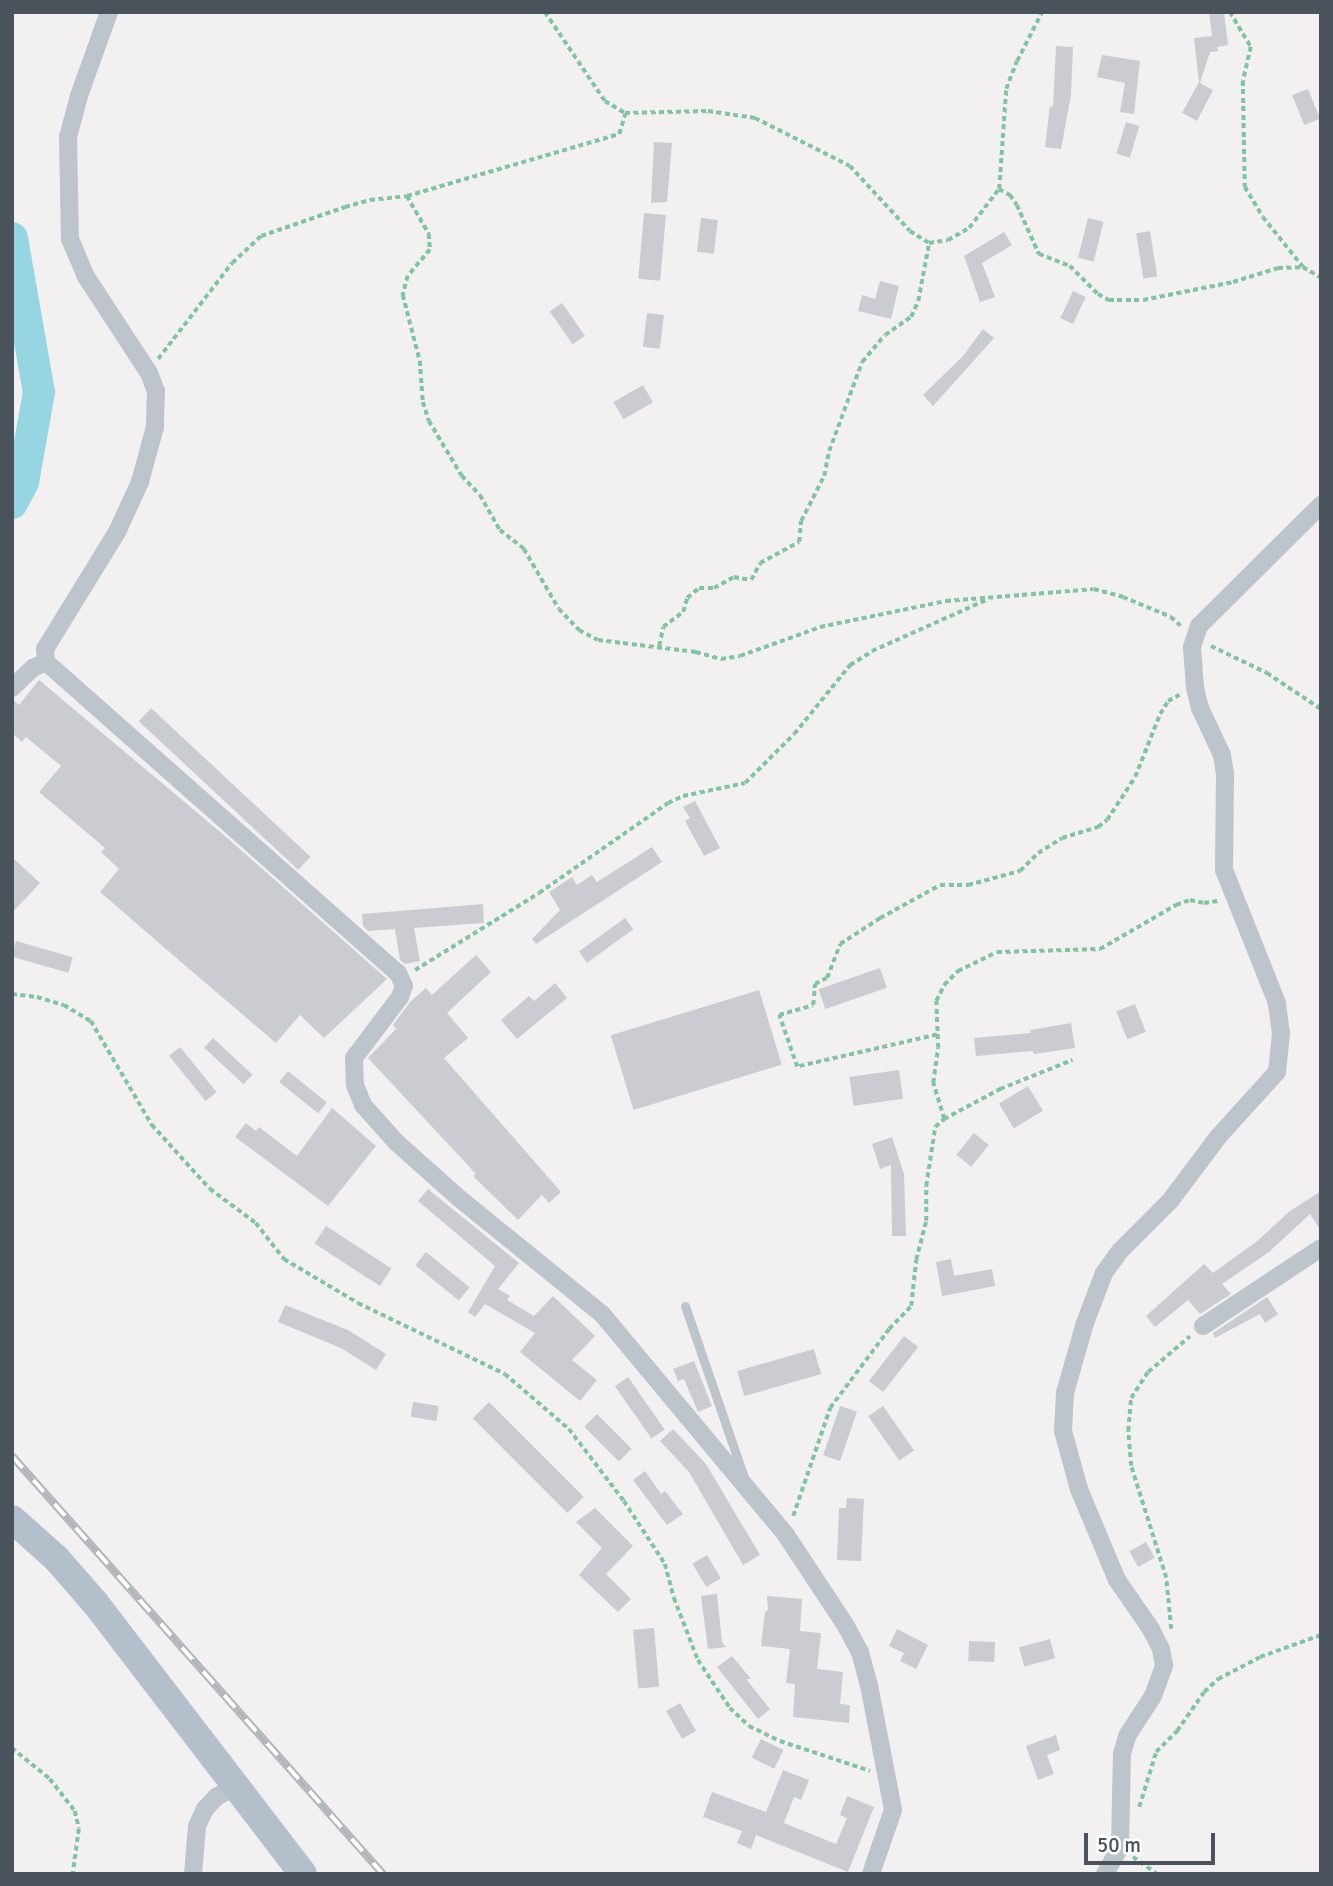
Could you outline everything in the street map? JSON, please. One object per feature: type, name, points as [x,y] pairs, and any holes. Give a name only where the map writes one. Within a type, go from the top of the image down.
[{"type":"main road","points":[[12,1518],[56,1559],[96,1604],[303,1874]]},
{"type":"street","points":[[109,12],[79,96],[68,137],[70,239],[85,275],[149,373],[156,391],[155,427],[140,482],[117,532],[45,649],[46,662],[318,900],[401,979],[404,986],[400,996],[354,1058],[355,1085],[363,1105],[396,1142],[460,1199],[602,1314],[786,1535],[860,1653],[879,1727],[893,1810],[871,1874]]},
{"type":"street","points":[[1105,1874],[1120,1847],[1122,1754],[1127,1736],[1153,1696],[1164,1665],[1161,1649],[1151,1629],[1117,1580],[1079,1489],[1063,1432],[1065,1393],[1104,1273],[1121,1250],[1170,1201],[1219,1137],[1277,1072],[1281,1033],[1278,1003],[1224,870],[1226,824],[1222,755],[1200,708],[1195,688],[1192,647],[1199,626],[1321,505]]},
{"type":"street","points":[[12,688],[33,668],[46,662]]},
{"type":"street","points":[[1203,1326],[1321,1248]]},
{"type":"street","points":[[193,1874],[197,1826],[216,1797],[235,1787]]},
{"type":"lane","points":[[685,1306],[747,1486]]},
{"type":"path","points":[[545,12],[605,101],[625,113],[708,111],[755,118],[850,166],[868,181],[909,231],[929,243],[948,240],[969,228],[999,189],[1006,89],[1042,12]]},
{"type":"path","points":[[1230,12],[1251,47],[1244,82],[1245,187],[1263,217],[1303,267],[1321,278]]},
{"type":"path","points":[[149,373],[203,304],[216,283],[246,247],[261,236],[345,206],[407,196],[619,134],[625,113]]},
{"type":"path","points":[[999,189],[1010,195],[1017,205],[1040,254],[1070,266],[1098,295],[1109,300],[1143,300],[1233,282],[1278,268],[1303,267]]},
{"type":"path","points":[[407,196],[429,234],[430,250],[408,276],[403,295],[420,361],[423,402],[429,421],[462,476],[480,495],[500,530],[524,549],[559,609],[579,630],[598,640],[659,646],[721,659],[740,656],[820,626],[946,601],[1094,589],[1123,597],[1171,618],[1195,637],[1267,673],[1321,709]]},
{"type":"path","points":[[659,646],[663,627],[683,612],[687,598],[699,587],[713,588],[734,577],[751,580],[760,563],[799,542],[801,522],[824,476],[829,451],[862,362],[885,335],[911,317],[918,301],[929,243]]},
{"type":"path","points":[[401,979],[539,894],[668,803],[683,796],[746,783],[794,734],[850,664],[872,651],[991,597]]},
{"type":"path","points":[[937,1035],[797,1067],[779,1015],[813,1005],[815,984],[827,978],[840,944],[880,918],[940,885],[968,885],[1020,872],[1038,853],[1062,838],[1098,827],[1107,820],[1135,777],[1168,701],[1195,688]]},
{"type":"path","points":[[944,1119],[933,1083],[937,1035],[936,1001],[944,985],[970,964],[997,952],[1100,949],[1176,905],[1190,900],[1214,901],[1232,895]]},
{"type":"path","points":[[12,994],[37,997],[65,1005],[91,1021],[152,1125],[203,1182],[256,1223],[284,1259],[358,1303],[505,1374],[569,1429],[624,1501],[665,1564],[674,1598],[698,1660],[730,1708],[749,1726],[821,1756],[886,1774]]},
{"type":"path","points":[[786,1535],[830,1408],[889,1329],[911,1306],[916,1260],[926,1221],[929,1158],[935,1127],[944,1119],[1000,1089],[1072,1060]]},
{"type":"path","points":[[1171,1633],[1166,1578],[1131,1466],[1128,1431],[1131,1398],[1148,1372],[1203,1326]]},
{"type":"path","points":[[1136,1815],[1156,1752],[1177,1731],[1204,1692],[1218,1679],[1260,1657],[1321,1635]]},
{"type":"path","points":[[12,1748],[50,1779],[75,1811],[79,1829],[73,1874]]},
{"type":"path","points":[[1120,1847],[1157,1874]]},
{"type":"building","points":[[1209,12],[1224,12],[1228,45],[1217,47],[1218,51],[1210,52],[1200,83],[1213,90],[1197,121],[1182,113],[1199,82],[1194,38],[1212,36]]},
{"type":"building","points":[[1056,46],[1073,47],[1071,95],[1061,149],[1045,147],[1050,106],[1053,107]]},
{"type":"building","points":[[1102,55],[1140,61],[1134,114],[1120,112],[1125,83],[1097,77]]},
{"type":"building","points":[[1308,89],[1320,119],[1304,125],[1292,95]]},
{"type":"building","points":[[1126,122],[1139,126],[1130,158],[1116,154]]},
{"type":"building","points":[[654,142],[672,143],[667,202],[651,203]]},
{"type":"building","points":[[644,213],[666,215],[660,281],[638,279]]},
{"type":"building","points":[[701,218],[718,220],[714,254],[697,252]]},
{"type":"building","points":[[1088,218],[1104,222],[1094,262],[1078,258]]},
{"type":"building","points":[[1150,231],[1157,276],[1143,279],[1136,233]]},
{"type":"building","points":[[1004,232],[1012,245],[982,263],[995,297],[980,302],[964,256]]},
{"type":"building","points":[[880,281],[899,286],[891,319],[858,311],[862,295],[875,299]]},
{"type":"building","points":[[1073,291],[1086,297],[1073,324],[1060,318]]},
{"type":"building","points":[[562,303],[585,336],[573,344],[550,312]]},
{"type":"building","points":[[647,313],[664,315],[660,349],[643,347]]},
{"type":"building","points":[[983,329],[994,338],[933,406],[923,395],[963,356]]},
{"type":"building","points":[[643,385],[653,402],[624,419],[614,402]]},
{"type":"building","points":[[39,680],[225,836],[387,979],[324,1038],[300,1015],[276,1043],[188,968],[100,892],[119,869],[101,852],[105,848],[39,792],[61,766],[26,737],[22,742],[12,733],[12,699],[19,705]]},
{"type":"building","points":[[151,708],[310,857],[298,870],[139,721]]},
{"type":"building","points":[[695,801],[720,848],[704,856],[685,821],[690,818],[683,807]]},
{"type":"building","points":[[652,847],[662,862],[536,944],[532,939],[560,910],[549,892],[572,877],[577,885],[592,875],[597,882]]},
{"type":"building","points":[[12,857],[40,883],[12,913]]},
{"type":"building","points":[[483,904],[484,923],[414,928],[420,961],[405,964],[400,960],[395,929],[368,931],[363,926],[362,914]]},
{"type":"building","points":[[625,918],[633,929],[587,963],[579,952]]},
{"type":"building","points":[[16,941],[73,957],[68,973],[12,956]]},
{"type":"building","points":[[476,955],[491,972],[447,1013],[468,1038],[444,1058],[561,1192],[549,1203],[542,1195],[518,1220],[473,1176],[476,1174],[368,1058],[396,1029],[393,1025],[410,1002],[426,988],[432,995]]},
{"type":"building","points":[[880,968],[887,988],[825,1009],[819,989]]},
{"type":"building","points":[[555,983],[567,998],[517,1039],[501,1020],[529,996],[534,1001]]},
{"type":"building","points":[[759,990],[782,1065],[634,1110],[611,1035]]},
{"type":"building","points":[[1135,1004],[1146,1032],[1127,1039],[1116,1011]]},
{"type":"building","points":[[1071,1023],[1075,1048],[1034,1054],[1033,1051],[976,1056],[974,1038],[1031,1033],[1030,1030]]},
{"type":"building","points":[[213,1038],[252,1075],[244,1084],[204,1048]]},
{"type":"building","points":[[180,1047],[217,1092],[206,1101],[169,1056]]},
{"type":"building","points":[[899,1070],[903,1099],[854,1106],[849,1077]]},
{"type":"building","points":[[288,1071],[327,1102],[318,1113],[279,1082]]},
{"type":"building","points":[[1028,1086],[1043,1111],[1014,1128],[999,1104]]},
{"type":"building","points":[[332,1108],[376,1146],[328,1206],[235,1137],[246,1123],[256,1131],[259,1127],[297,1156]]},
{"type":"building","points":[[974,1133],[989,1145],[971,1167],[956,1155]]},
{"type":"building","points":[[892,1137],[904,1174],[906,1236],[892,1236],[891,1165],[880,1169],[872,1144]]},
{"type":"building","points":[[428,1189],[519,1263],[498,1289],[510,1296],[507,1300],[534,1316],[553,1296],[595,1336],[572,1360],[597,1380],[580,1401],[520,1352],[535,1333],[485,1304],[475,1317],[468,1312],[495,1266],[418,1201]]},
{"type":"building","points":[[1321,1191],[1321,1231],[1310,1214],[1269,1252],[1222,1284],[1231,1294],[1200,1314],[1188,1300],[1155,1327],[1146,1316],[1204,1264],[1213,1273],[1256,1242],[1290,1211]]},
{"type":"building","points":[[326,1226],[391,1268],[380,1286],[315,1244]]},
{"type":"building","points":[[426,1252],[470,1287],[459,1300],[415,1265]]},
{"type":"building","points":[[951,1259],[954,1276],[992,1269],[995,1286],[942,1296],[936,1262]]},
{"type":"building","points":[[1267,1297],[1278,1314],[1265,1323],[1260,1314],[1215,1338],[1213,1333]]},
{"type":"building","points":[[285,1305],[348,1330],[386,1354],[376,1370],[341,1348],[278,1322]]},
{"type":"building","points":[[904,1336],[918,1347],[883,1392],[869,1381]]},
{"type":"building","points":[[814,1349],[821,1374],[744,1396],[737,1371]]},
{"type":"building","points":[[694,1361],[712,1406],[698,1412],[684,1379],[678,1381],[673,1369]]},
{"type":"building","points":[[628,1377],[665,1429],[652,1439],[615,1386]]},
{"type":"building","points":[[413,1402],[439,1406],[436,1421],[411,1417]]},
{"type":"building","points":[[489,1402],[584,1497],[567,1513],[473,1418]]},
{"type":"building","points":[[840,1406],[857,1412],[840,1461],[823,1455]]},
{"type":"building","points":[[883,1406],[914,1450],[899,1461],[868,1416]]},
{"type":"building","points":[[597,1414],[632,1449],[619,1461],[584,1427]]},
{"type":"building","points":[[673,1429],[706,1464],[760,1555],[743,1565],[689,1472],[660,1441]]},
{"type":"building","points":[[645,1471],[661,1494],[665,1491],[683,1514],[667,1525],[633,1480]]},
{"type":"building","points":[[847,1498],[864,1499],[861,1561],[837,1560],[839,1508],[846,1508]]},
{"type":"building","points":[[595,1508],[633,1546],[606,1574],[631,1599],[618,1612],[579,1575],[602,1548],[576,1522]]},
{"type":"building","points":[[1146,1542],[1155,1558],[1138,1567],[1129,1551]]},
{"type":"building","points":[[707,1555],[721,1578],[706,1587],[692,1564]]},
{"type":"building","points":[[717,1594],[722,1642],[726,1647],[708,1649],[701,1596]]},
{"type":"building","points":[[767,1596],[802,1599],[800,1631],[821,1633],[817,1669],[843,1672],[840,1704],[850,1705],[849,1723],[793,1717],[795,1684],[786,1683],[790,1649],[761,1646],[765,1612],[768,1610]]},
{"type":"building","points":[[654,1628],[659,1687],[638,1689],[633,1630]]},
{"type":"building","points":[[897,1629],[928,1645],[916,1669],[900,1661],[904,1653],[889,1646]]},
{"type":"building","points":[[1050,1639],[1055,1658],[1024,1667],[1019,1647]]},
{"type":"building","points":[[969,1641],[995,1642],[994,1662],[968,1661]]},
{"type":"building","points":[[732,1656],[770,1709],[758,1719],[717,1667]]},
{"type":"building","points":[[680,1703],[696,1731],[682,1739],[666,1711]]},
{"type":"building","points":[[1056,1735],[1060,1750],[1047,1755],[1054,1774],[1038,1780],[1026,1746]]},
{"type":"building","points":[[761,1739],[783,1750],[774,1769],[752,1758]]},
{"type":"building","points":[[783,1770],[809,1780],[801,1800],[794,1797],[784,1823],[836,1844],[847,1818],[840,1815],[847,1796],[874,1807],[848,1872],[756,1835],[751,1849],[737,1843],[742,1831],[703,1817],[712,1792],[766,1812]]},
{"type":"waterway","points":[[12,238],[39,392],[23,482],[12,503]]},
{"type":"railway","points":[[12,1456],[383,1874]]}]
